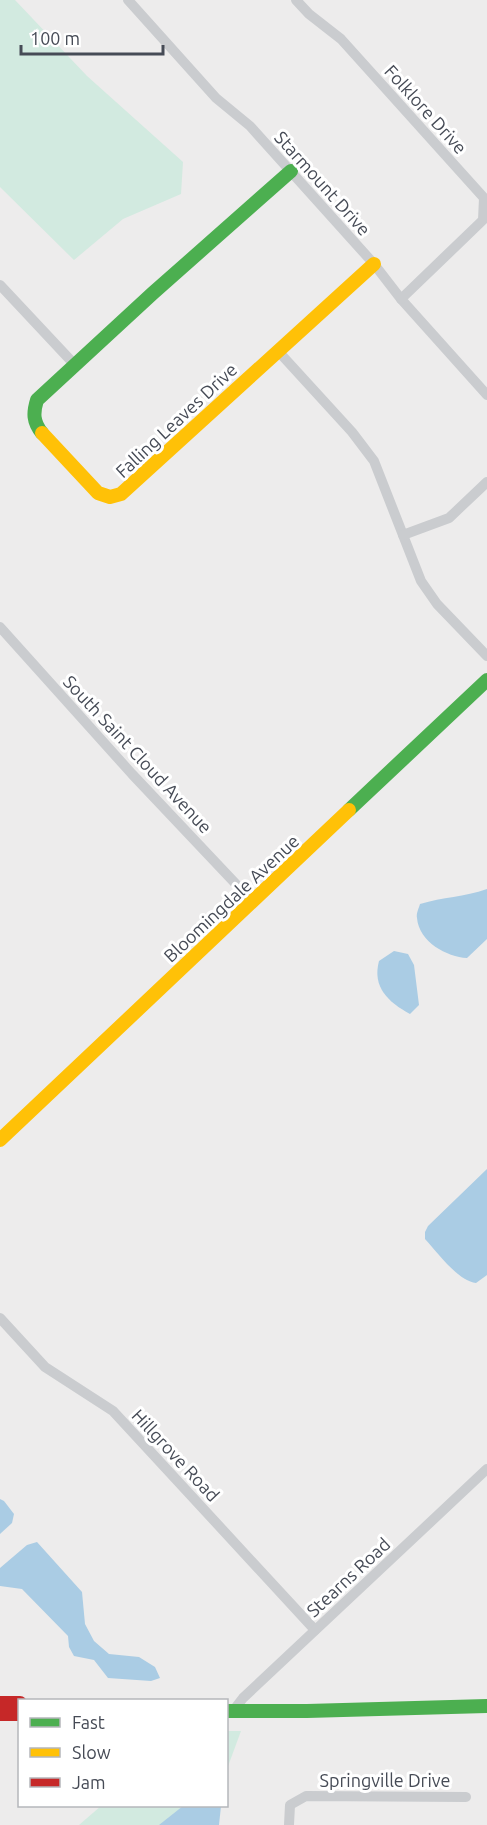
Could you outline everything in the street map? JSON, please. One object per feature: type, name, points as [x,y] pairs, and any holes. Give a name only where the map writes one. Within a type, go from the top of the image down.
[{"type":"street","name":"Starmount Drive","points":[[128,0],[216,98],[250,126],[291,171],[375,264],[401,299],[487,395]]},
{"type":"street","name":"Folklore Drive","points":[[296,0],[309,14],[341,39],[484,198],[483,220],[401,299]]},
{"type":"street","name":"Falling Leaves Drive","points":[[291,171],[37,400],[33,412],[36,426],[98,493],[110,497],[121,494],[375,264]]},
{"type":"street","points":[[0,285],[75,365]]},
{"type":"street","points":[[278,351],[352,432],[374,461],[421,580],[437,604],[487,656]]},
{"type":"street","points":[[403,535],[449,518],[487,482]]},
{"type":"street","name":"South Saint Cloud Avenue","points":[[0,627],[132,774],[253,902]]},
{"type":"street","name":"Bloomingdale Avenue","points":[[2,1136],[487,681]]},
{"type":"street","name":"Hillgrove Road","points":[[0,1318],[45,1367],[113,1411],[315,1630]]},
{"type":"street","name":"Stearns Road","points":[[230,1711],[487,1469]]},
{"type":"street","points":[[0,1702],[18,1703]]},
{"type":"street","points":[[307,1711],[487,1706]]},
{"type":"street","points":[[230,1711],[487,1715]]},
{"type":"street","points":[[0,1714],[18,1714]]},
{"type":"street","name":"Springville Drive","points":[[289,1825],[290,1805],[306,1796],[466,1797]]},
{"type":"green space","points":[[0,0],[15,0],[87,76],[183,162],[181,194],[123,219],[74,260],[0,187]]},
{"type":"green space","points":[[228,1731],[241,1731],[228,1766]]},
{"type":"green space","points":[[100,1807],[183,1807],[162,1825],[79,1825]]},
{"type":"water","points":[[487,889],[487,939],[467,958],[451,955],[428,941],[419,927],[417,912],[420,904]]},
{"type":"water","points":[[394,951],[408,954],[414,965],[419,1005],[410,1014],[389,999],[378,979],[379,961]]},
{"type":"water","points":[[487,1169],[487,1275],[476,1283],[462,1277],[449,1266],[425,1239],[425,1232],[428,1226]]},
{"type":"water","points":[[0,1499],[14,1514],[12,1523],[0,1534]]},
{"type":"water","points":[[37,1542],[82,1592],[85,1624],[94,1641],[109,1654],[139,1657],[155,1667],[160,1678],[151,1681],[108,1678],[94,1660],[74,1656],[69,1647],[68,1636],[22,1589],[0,1586],[0,1568],[27,1545]]},
{"type":"water","points":[[182,1807],[221,1807],[219,1825],[159,1825]]},
{"type":"traffic: fast","points":[[42,433],[35,417],[37,400],[291,171]]},
{"type":"traffic: fast","points":[[349,810],[487,680]]},
{"type":"traffic: fast","points":[[228,1711],[487,1706]]},
{"type":"traffic: slow","points":[[42,433],[98,493],[110,497],[121,494],[374,264]]},
{"type":"traffic: slow","points":[[0,1140],[349,810]]},
{"type":"traffic: jam","points":[[0,1703],[18,1703]]},
{"type":"traffic: jam","points":[[0,1714],[18,1714]]}]
